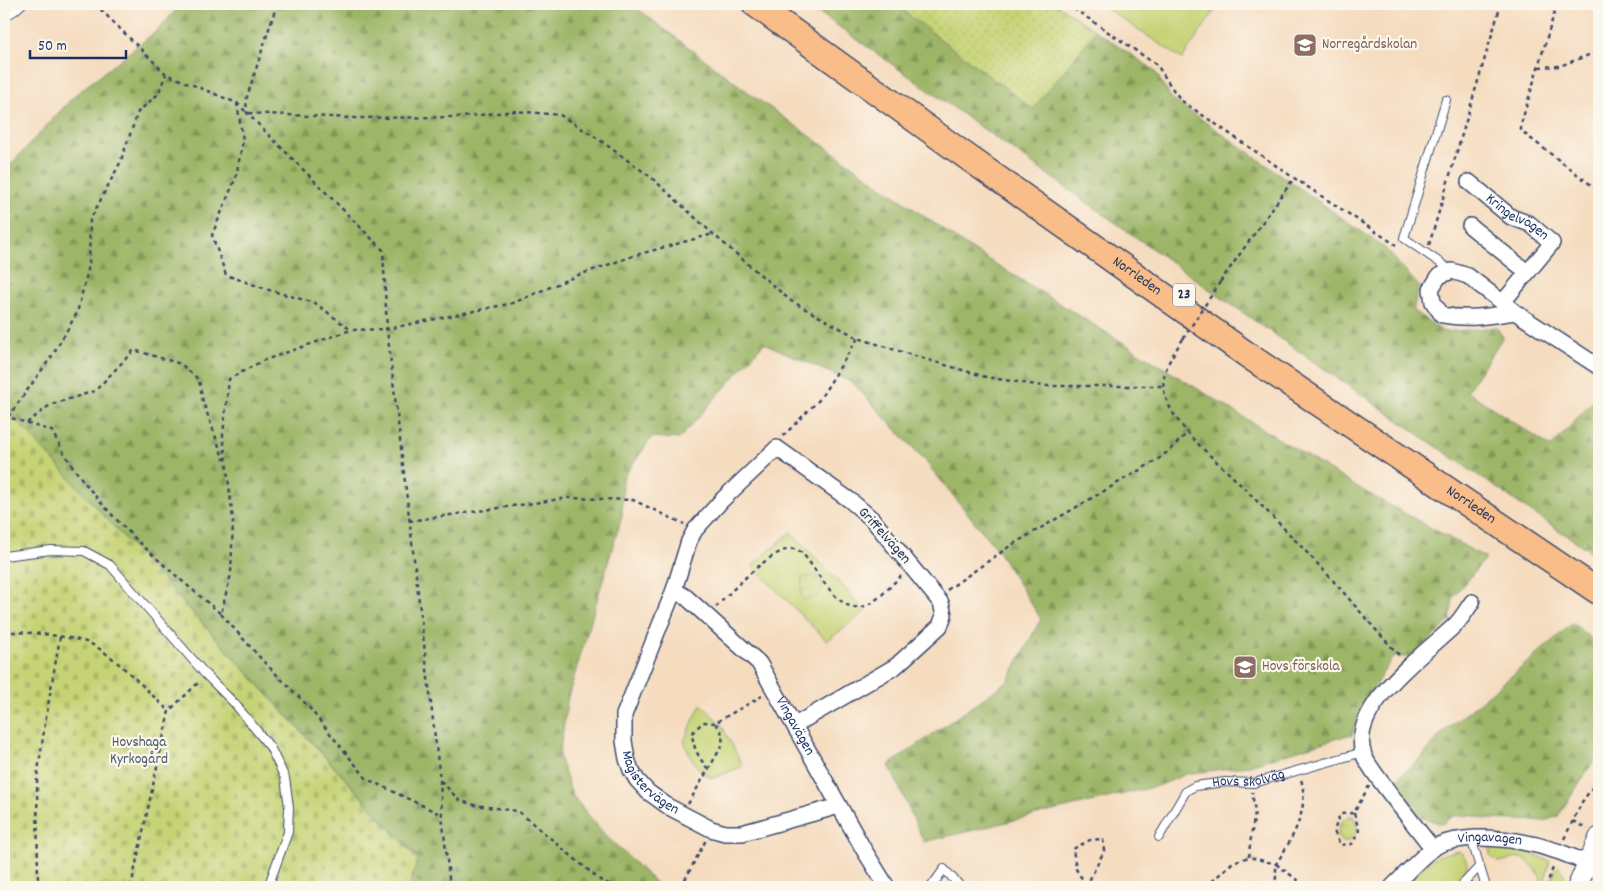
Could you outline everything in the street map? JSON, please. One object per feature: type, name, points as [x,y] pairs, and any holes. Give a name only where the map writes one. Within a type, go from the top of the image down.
[{"type":"highway","name":"Norrleden","points":[[755,4],[1249,356],[1599,592]]},
{"type":"highway","name":"Norrleden","points":[[776,4],[963,140],[1166,283],[1599,576]]},
{"type":"street","name":"Kringelvägen","points":[[1469,182],[1511,217],[1530,224],[1552,243],[1503,302]]},
{"type":"street","points":[[1470,226],[1527,272]]},
{"type":"street","points":[[1515,312],[1484,317],[1457,318],[1442,315],[1433,302],[1431,289],[1439,276],[1452,272],[1468,276],[1515,312],[1599,367]]},
{"type":"street","points":[[674,590],[689,541],[695,530],[722,500],[777,448]]},
{"type":"street","name":"Griffelvägen","points":[[777,448],[851,501],[872,519],[941,603],[944,615],[940,626],[896,666],[795,725]]},
{"type":"street","name":"Vingavägen","points":[[674,590],[707,616],[759,663],[887,887]]},
{"type":"street","name":"Magistervägen","points":[[674,590],[624,715],[623,728],[627,760],[637,780],[656,798],[682,814],[711,829],[724,833],[742,833],[839,806]]},
{"type":"street","points":[[1433,849],[1375,773],[1363,752],[1364,727],[1371,708],[1392,682],[1458,622],[1472,602]]},
{"type":"street","points":[[1577,887],[1593,866],[1599,837]]},
{"type":"street","name":"Vingavägen","points":[[1392,887],[1433,849],[1442,844],[1471,838],[1512,839],[1559,851],[1593,866]]},
{"type":"lane","points":[[4,17],[22,4]]},
{"type":"lane","points":[[1446,100],[1404,238],[1452,272]]},
{"type":"lane","points":[[4,556],[50,550],[84,551],[110,565],[206,676],[235,704],[270,747],[285,778],[289,807],[288,832],[268,887]]},
{"type":"lane","name":"Hovs skolväg","points":[[1159,837],[1186,791],[1195,786],[1209,783],[1251,783],[1363,752]]},
{"type":"lane","points":[[1471,838],[1486,887]]},
{"type":"lane","points":[[1460,887],[1480,866]]},
{"type":"lane","points":[[931,887],[944,869],[961,887]]},
{"type":"path","points":[[94,4],[166,74],[237,103],[383,250],[387,329],[440,780],[450,887]]},
{"type":"path","points":[[247,113],[246,100],[278,4]]},
{"type":"path","points":[[1067,4],[1157,65],[1182,100],[1294,178],[1399,247]]},
{"type":"path","points":[[1427,253],[1501,4]]},
{"type":"path","points":[[1556,4],[1521,131],[1599,191]]},
{"type":"path","points":[[1539,67],[1560,66],[1599,51]]},
{"type":"path","points":[[8,417],[52,356],[77,313],[88,266],[90,220],[120,163],[138,112],[158,94],[166,74]]},
{"type":"path","points":[[237,103],[244,140],[236,177],[212,235],[226,274],[269,290],[315,303],[351,330]]},
{"type":"path","points":[[247,113],[352,118],[462,117],[515,111],[560,115],[597,138],[652,178],[790,301],[858,338],[986,377],[1043,386],[1163,386]]},
{"type":"path","points":[[1294,178],[1220,282],[1183,339],[1167,365],[1163,386],[1169,405],[1177,419],[1188,432],[1314,560],[1382,638],[1409,665]]},
{"type":"path","points":[[221,614],[231,574],[234,520],[223,435],[229,379],[262,361],[351,330],[387,329],[514,303],[576,276],[636,255],[713,234]]},
{"type":"path","points":[[777,448],[780,440],[820,399],[858,338]]},
{"type":"path","points":[[27,423],[50,405],[96,391],[134,350],[181,364],[199,380],[203,402],[226,464]]},
{"type":"path","points":[[1599,415],[1595,424],[1599,438]]},
{"type":"path","points":[[4,417],[52,431],[72,466],[111,514],[159,562],[221,614],[264,662],[307,705],[368,779],[442,815]]},
{"type":"path","points":[[937,598],[1010,546],[1157,460],[1188,432]]},
{"type":"path","points":[[409,521],[568,498],[633,500],[695,530]]},
{"type":"path","points":[[707,616],[755,568],[785,550],[796,549],[802,553],[841,602],[856,608],[864,607],[872,602],[911,566]]},
{"type":"path","points":[[4,632],[60,637],[88,643],[106,653],[169,711]]},
{"type":"path","points":[[38,887],[37,778],[60,637]]},
{"type":"path","points":[[131,887],[169,711],[206,676]]},
{"type":"path","points":[[708,769],[700,760],[694,748],[692,733],[703,722],[715,723],[774,689]]},
{"type":"path","points":[[682,814],[723,744],[721,730],[715,723]]},
{"type":"path","points":[[1272,887],[1276,878],[1276,864],[1293,839],[1304,801],[1299,771]]},
{"type":"path","points":[[1354,813],[1340,814],[1334,831],[1340,845],[1352,844],[1359,831],[1354,813],[1375,773]]},
{"type":"path","points":[[1546,887],[1559,851],[1582,802],[1599,778]]},
{"type":"path","points":[[440,780],[459,800],[474,805],[518,811],[600,880],[616,887]]},
{"type":"path","points":[[1250,857],[1255,812],[1251,783]]},
{"type":"path","points":[[681,887],[711,829]]},
{"type":"path","points":[[1103,839],[1104,851],[1086,886],[1076,869],[1073,848],[1090,840],[1103,839]]},
{"type":"path","points":[[1206,887],[1233,862],[1250,857],[1276,864],[1307,887]]},
{"type":"green space","points":[[181,4],[631,4],[756,98],[968,247],[1355,486],[1486,558],[1453,597],[1450,621],[1411,657],[1393,657],[1363,707],[1352,736],[1348,735],[1246,766],[1186,774],[1161,785],[924,842],[889,765],[1008,681],[1041,619],[998,551],[926,462],[853,383],[764,343],[679,439],[652,437],[623,478],[622,516],[568,697],[559,756],[572,795],[605,835],[660,887],[409,887],[418,858],[9,412],[4,416],[4,172],[75,95],[158,30]]},
{"type":"green space","points":[[807,4],[894,4],[1033,109],[1096,31],[1154,70],[1171,98],[1385,248],[1419,286],[1413,311],[1444,332],[1496,327],[1503,337],[1467,391],[1551,447],[1594,400],[1599,400],[1599,557],[1226,301]]},
{"type":"green space","points":[[894,4],[1056,4],[1096,31],[1033,109]]},
{"type":"green space","points":[[1109,4],[1219,4],[1182,59],[1106,8]]},
{"type":"green space","name":"Hovshaga Kyrkogård","points":[[9,412],[418,859],[409,887],[4,887],[4,416]]},
{"type":"green space","points":[[791,532],[866,611],[827,641],[752,566]]},
{"type":"green space","points":[[816,575],[823,584],[818,596],[804,600],[801,596],[802,578]]},
{"type":"green space","points":[[1573,623],[1599,646],[1599,753],[1558,816],[1545,821],[1486,819],[1471,815],[1452,816],[1442,824],[1415,815],[1392,783],[1423,756],[1441,734]]},
{"type":"green space","points":[[701,704],[721,724],[743,766],[714,778],[699,769],[691,758],[684,741]]},
{"type":"green space","points":[[1353,816],[1357,824],[1357,831],[1350,840],[1343,842],[1338,836],[1338,829],[1343,820]]},
{"type":"green space","points":[[1490,844],[1523,851],[1550,861],[1543,887],[1539,887],[1541,878],[1530,863],[1522,858],[1497,862],[1490,855]]},
{"type":"green space","points":[[1459,851],[1466,860],[1467,868],[1454,882],[1446,876],[1435,887],[1402,887],[1432,859],[1443,854]]},
{"type":"green space","points":[[1558,867],[1565,876],[1566,887],[1550,887],[1555,870]]},
{"type":"place","name":"Norregårdskolan","points":[[1305,45]]},
{"type":"place","name":"Hovs förskola","points":[[1245,667]]}]
